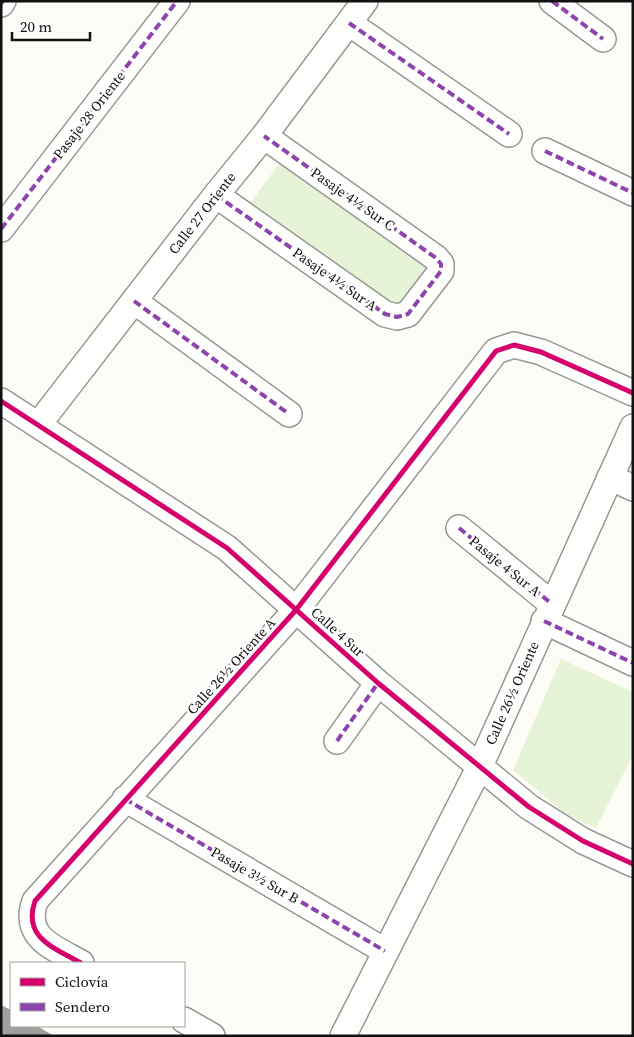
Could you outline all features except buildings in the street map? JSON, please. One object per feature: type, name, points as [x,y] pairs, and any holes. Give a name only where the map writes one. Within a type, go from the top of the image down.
[{"type":"street","name":"Pasaje 28 Oriente","points":[[1,229],[177,1]]},
{"type":"street","points":[[552,1],[603,39]]},
{"type":"street","points":[[359,8],[509,134]]},
{"type":"street","name":"Calle 27 Oriente","points":[[38,425],[264,136],[359,8]]},
{"type":"street","name":"Pasaje 4½ Sur C","points":[[264,136],[436,258],[441,264]]},
{"type":"street","points":[[545,152],[633,193]]},
{"type":"street","name":"Pasaje 4½ Sur A","points":[[216,195],[385,314],[397,317],[408,314],[441,271],[441,264]]},
{"type":"street","points":[[134,301],[289,414]]},
{"type":"street","name":"Calle 26½ Oriente A","points":[[80,962],[43,941],[37,934],[32,917],[35,901],[296,610],[496,351],[514,346],[541,352],[633,394]]},
{"type":"street","name":"Calle 4 Sur","points":[[1,401],[227,548],[378,683],[529,807],[562,828],[633,864]]},
{"type":"street","name":"Calle 26½ Oriente","points":[[342,1036],[480,766],[633,427]]},
{"type":"street","points":[[610,477],[633,488]]},
{"type":"street","name":"Pasaje 4 Sur A","points":[[458,528],[548,613],[633,663]]},
{"type":"street","points":[[337,741],[378,683]]},
{"type":"street","name":"Pasaje 3½ Sur B","points":[[125,799],[385,951]]},
{"type":"street","points":[[185,1021],[212,1036]]},
{"type":"green space","points":[[284,157],[440,269],[402,319],[248,206]]},
{"type":"green space","points":[[561,659],[633,692],[633,755],[596,828],[567,815],[513,770]]},
{"type":"marked path","points":[[1,229],[177,1]]},
{"type":"marked path","points":[[552,1],[603,39]]},
{"type":"marked path","points":[[349,23],[509,134]]},
{"type":"marked path","points":[[216,195],[385,314],[397,317],[408,314],[441,271],[441,264],[436,258],[264,136]]},
{"type":"marked path","points":[[545,151],[633,193]]},
{"type":"marked path","points":[[134,301],[289,414]]},
{"type":"marked path","points":[[459,528],[552,604]]},
{"type":"marked path","points":[[544,621],[633,663]]},
{"type":"marked path","points":[[337,741],[378,683]]},
{"type":"marked path","points":[[125,799],[385,951]]},
{"type":"cycle path","points":[[79,962],[52,947],[37,933],[33,924],[32,914],[35,901],[296,610],[496,351],[514,345],[541,352],[633,393]]},
{"type":"cycle path","points":[[1,401],[227,548],[378,683],[529,807],[583,841],[633,864]]}]
